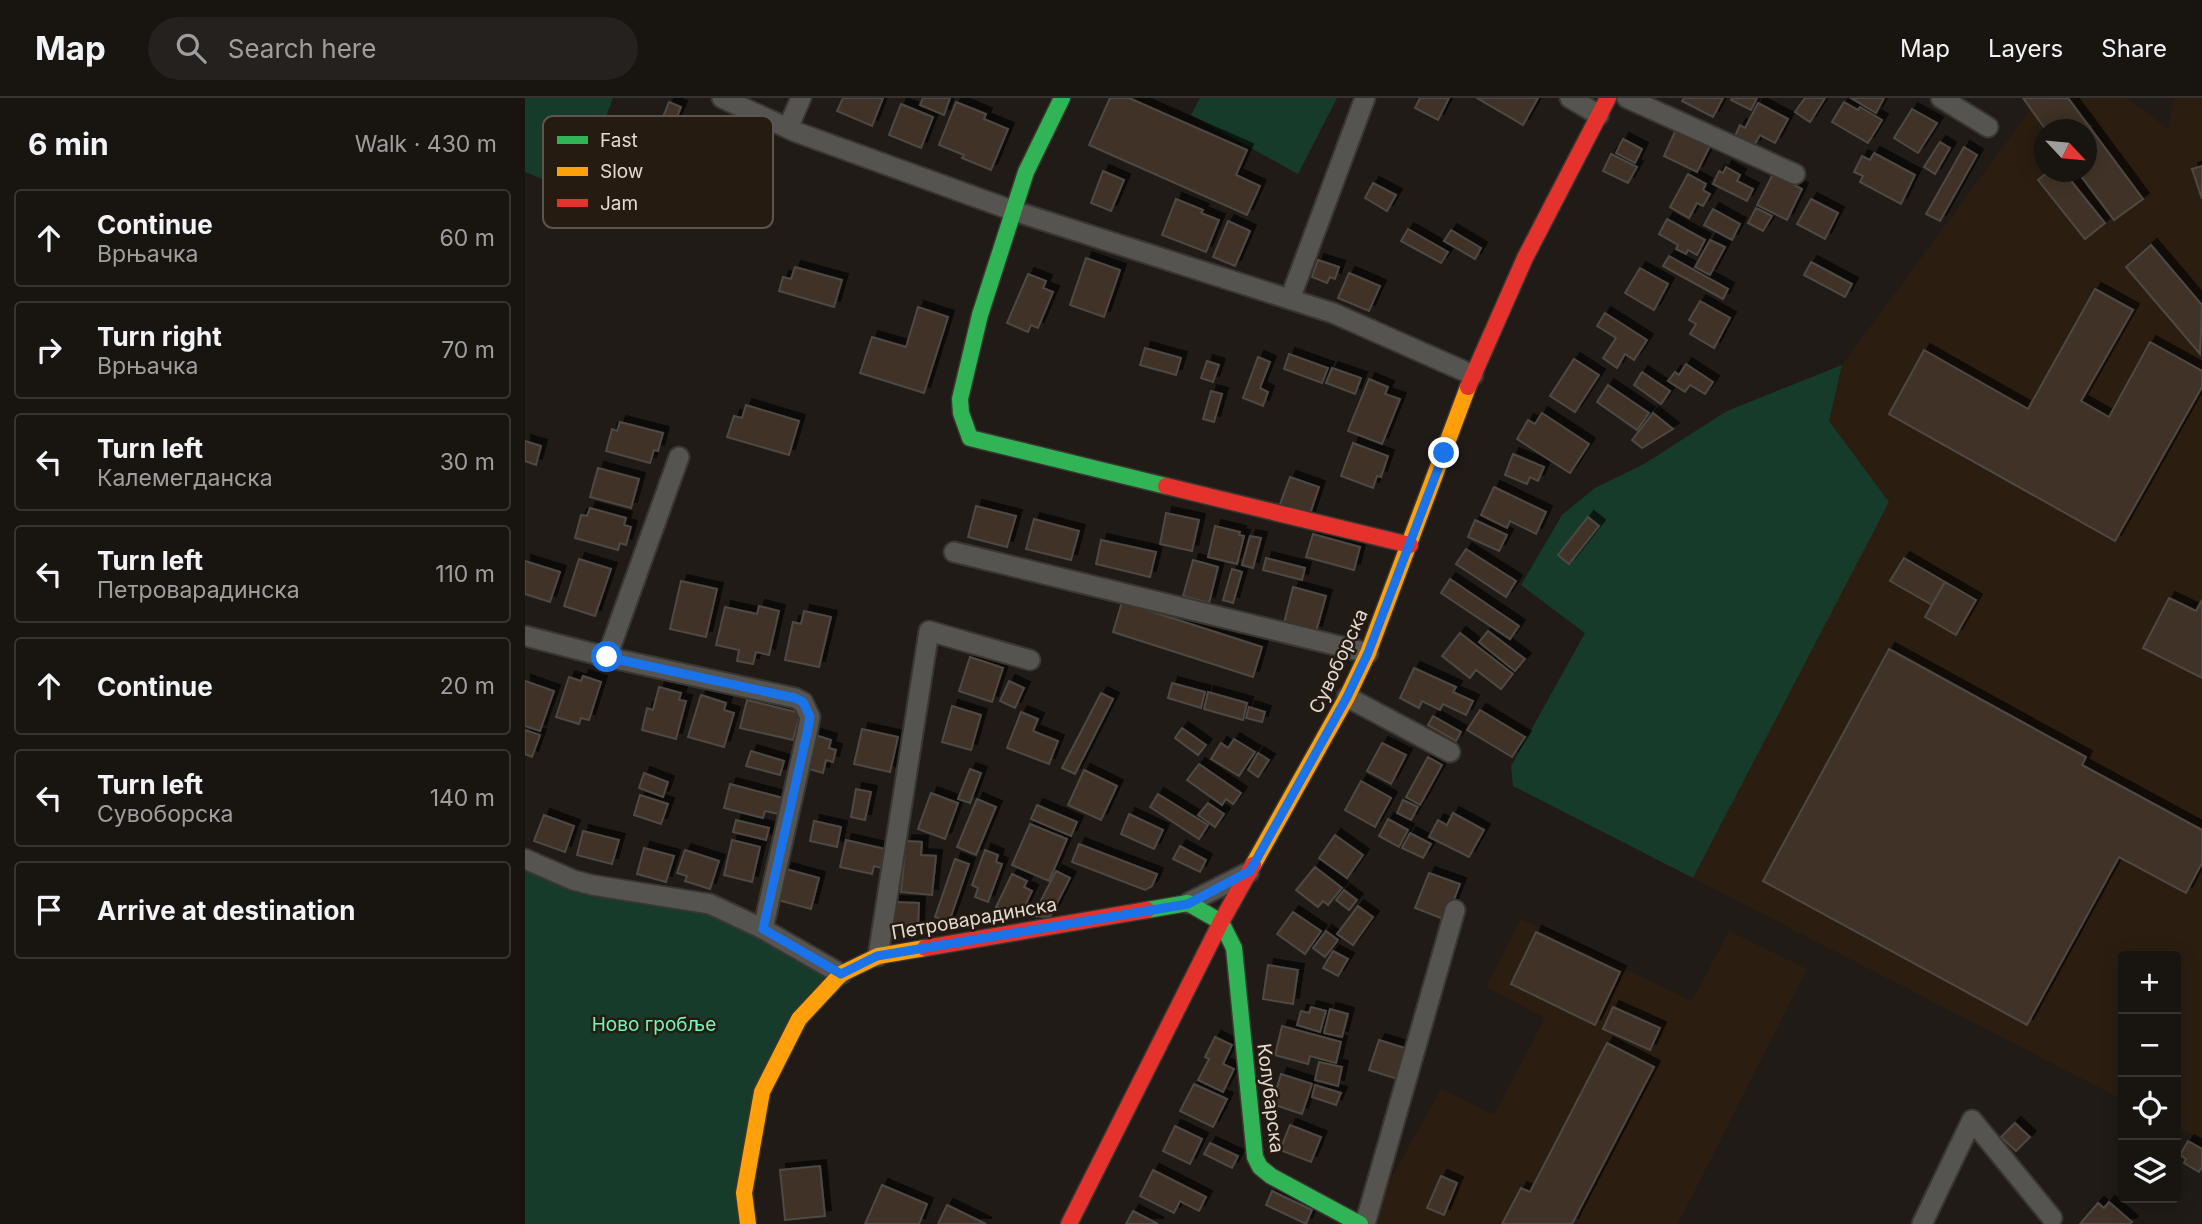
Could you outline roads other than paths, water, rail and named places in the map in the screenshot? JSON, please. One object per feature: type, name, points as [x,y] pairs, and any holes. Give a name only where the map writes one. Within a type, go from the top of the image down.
[{"type":"street","points":[[722,98],[762,116]]},
{"type":"street","points":[[788,128],[801,98]]},
{"type":"street","points":[[1062,98],[1026,172],[980,315],[960,399],[961,413],[970,438],[1410,545]]},
{"type":"street","points":[[1290,299],[1365,98]]},
{"type":"street","points":[[1570,98],[1603,106]]},
{"type":"street","points":[[1627,98],[1795,174]]},
{"type":"street","points":[[1941,98],[1988,127]]},
{"type":"street","name":"Сувоборска","points":[[1069,1224],[1221,922],[1347,697],[1368,653],[1410,545],[1472,375],[1525,258],[1603,106]]},
{"type":"street","points":[[773,121],[1014,211],[1333,313],[1472,375]]},
{"type":"street","points":[[607,657],[679,457]]},
{"type":"street","points":[[954,552],[1368,653]]},
{"type":"street","points":[[877,956],[929,631],[1030,660]]},
{"type":"street","points":[[525,636],[607,657],[795,698],[808,708],[810,717],[807,733],[763,929]]},
{"type":"street","points":[[1347,697],[1450,752]]},
{"type":"street","points":[[525,859],[592,886],[710,904],[763,929],[841,974]]},
{"type":"street","points":[[1188,904],[1250,871]]},
{"type":"street","points":[[1188,904],[1221,922]]},
{"type":"street","name":"Петроварадинска","points":[[748,1224],[744,1193],[762,1092],[799,1019],[841,974],[877,956],[1188,904]]},
{"type":"street","points":[[1362,1224],[1455,910]]},
{"type":"street","name":"Колубарска","points":[[1221,922],[1234,948],[1255,1157],[1260,1167],[1271,1176],[1362,1224]]},
{"type":"street","points":[[1922,1224],[1972,1120],[2052,1218]]},
{"type":"park label","name":"Ново гробље","points":[[654,1024]]}]
